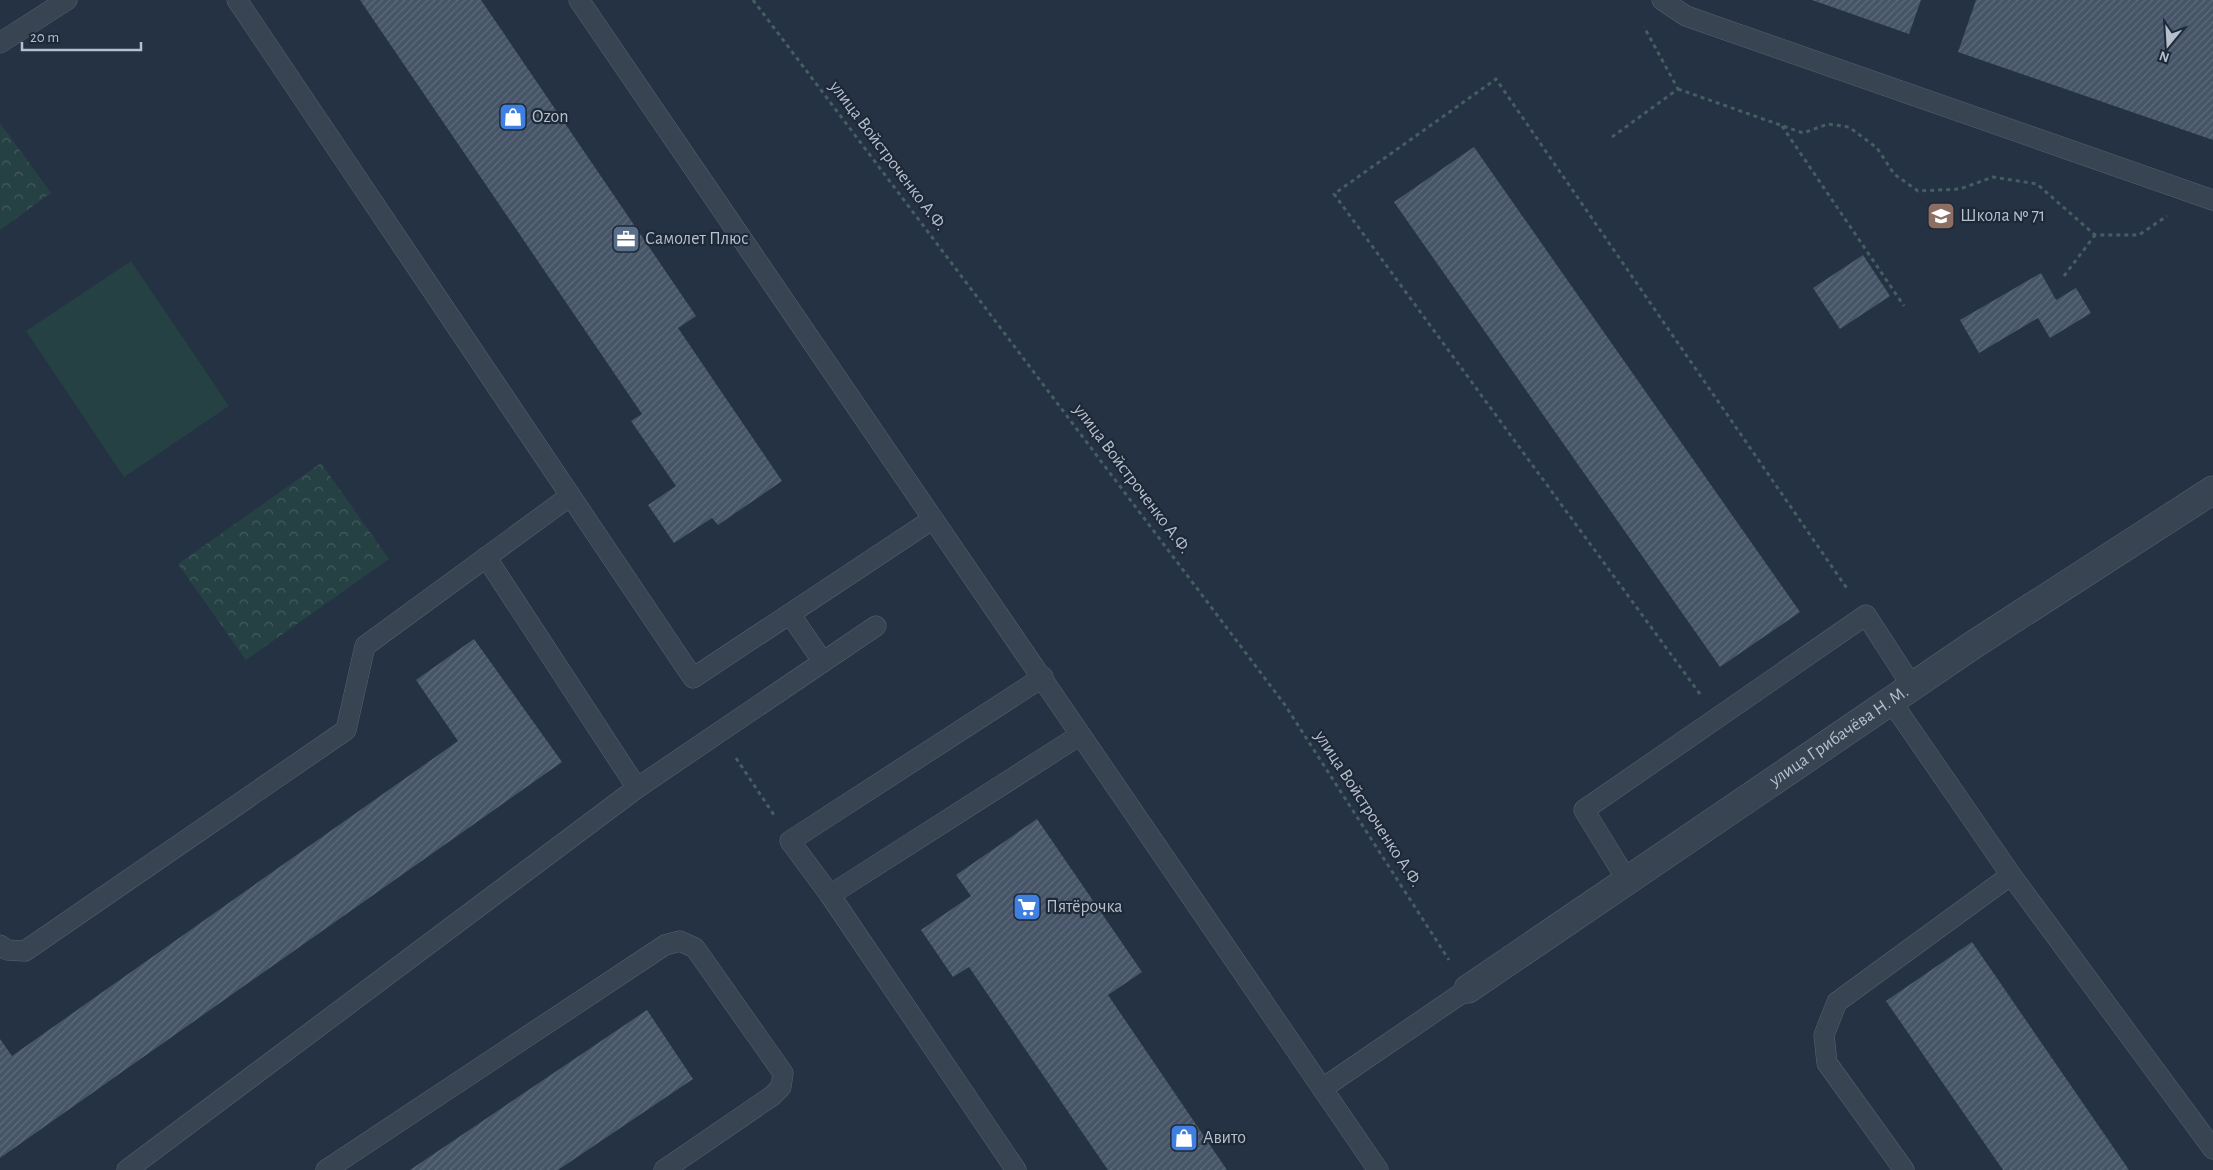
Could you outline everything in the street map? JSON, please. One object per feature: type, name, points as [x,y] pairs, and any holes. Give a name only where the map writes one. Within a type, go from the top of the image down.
[{"type":"street","name":"улица Грибачёва Н. М.","points":[[1468,989],[1902,693],[2213,490]]},
{"type":"lane","points":[[0,43],[67,0]]},
{"type":"lane","points":[[237,0],[693,678],[933,519]]},
{"type":"lane","points":[[579,0],[1378,1170]]},
{"type":"lane","points":[[1662,0],[1686,16],[2206,197]]},
{"type":"lane","points":[[0,945],[7,950],[25,951],[346,730],[365,646],[570,496]]},
{"type":"lane","points":[[486,557],[637,788]]},
{"type":"lane","points":[[790,614],[823,662]]},
{"type":"lane","points":[[1628,880],[1584,810],[1866,615],[1902,693],[2011,875],[2213,1149]]},
{"type":"lane","points":[[127,1170],[637,788],[876,626]]},
{"type":"lane","points":[[1016,1170],[830,895],[790,841],[1043,677]]},
{"type":"lane","points":[[830,895],[1080,735]]},
{"type":"lane","points":[[1904,1170],[1827,1063],[1824,1035],[1837,1002],[2011,875]]},
{"type":"lane","points":[[326,1170],[665,946],[680,941],[695,948],[783,1073],[781,1087],[772,1096],[664,1170]]},
{"type":"lane","points":[[1323,1088],[1468,989]]},
{"type":"path","name":"улица Войстроченко А.Ф.","points":[[753,0],[1285,705],[1468,989]]},
{"type":"path","points":[[1643,24],[1678,89],[1803,133],[1828,124],[1849,127],[1877,148],[1894,174],[1918,191],[1960,188],[1992,177],[2037,184],[2096,235],[2139,235],[2206,197]]},
{"type":"path","points":[[1717,718],[1334,194],[1496,79],[1866,615]]},
{"type":"path","points":[[1612,137],[1678,89]]},
{"type":"path","points":[[1781,125],[1904,306]]},
{"type":"path","points":[[2064,276],[2096,235]]},
{"type":"path","points":[[719,732],[790,841]]},
{"type":"green space","points":[[0,123],[51,193],[0,230]]},
{"type":"green space","points":[[131,261],[229,406],[124,477],[26,331]]},
{"type":"green space","points":[[321,463],[389,559],[246,660],[178,564]]},
{"type":"building","points":[[360,0],[481,0],[696,316],[678,328],[782,481],[718,525],[712,518],[674,543],[648,505],[676,486],[631,421],[642,414]]},
{"type":"building","points":[[1812,0],[1921,0],[1909,34]]},
{"type":"building","points":[[1976,0],[2213,0],[2213,140],[1958,52]]},
{"type":"building","points":[[1474,147],[1800,612],[1720,667],[1394,202]]},
{"type":"building","points":[[1863,255],[1890,296],[1840,329],[1813,288]]},
{"type":"building","points":[[2041,273],[2056,300],[2076,288],[2091,313],[2050,338],[2038,318],[1979,353],[1960,320]]},
{"type":"building","points":[[474,639],[562,762],[0,1158],[0,1039],[12,1056],[458,741],[416,680]]},
{"type":"building","points":[[1037,819],[1142,972],[1108,995],[1227,1170],[1108,1170],[969,967],[953,977],[921,930],[971,896],[956,875]]},
{"type":"building","points":[[1972,942],[2129,1170],[2003,1170],[1886,1001]]},
{"type":"building","points":[[647,1010],[693,1079],[558,1170],[410,1170]]},
{"type":"place","name":"Ozon","points":[[513,117]]},
{"type":"place","name":"Школа № 71","points":[[1941,216]]},
{"type":"place","name":"Самолет Плюс","points":[[626,239]]},
{"type":"place","name":"Пятёрочка","points":[[1027,907]]},
{"type":"place","name":"Авито","points":[[1184,1138]]}]
